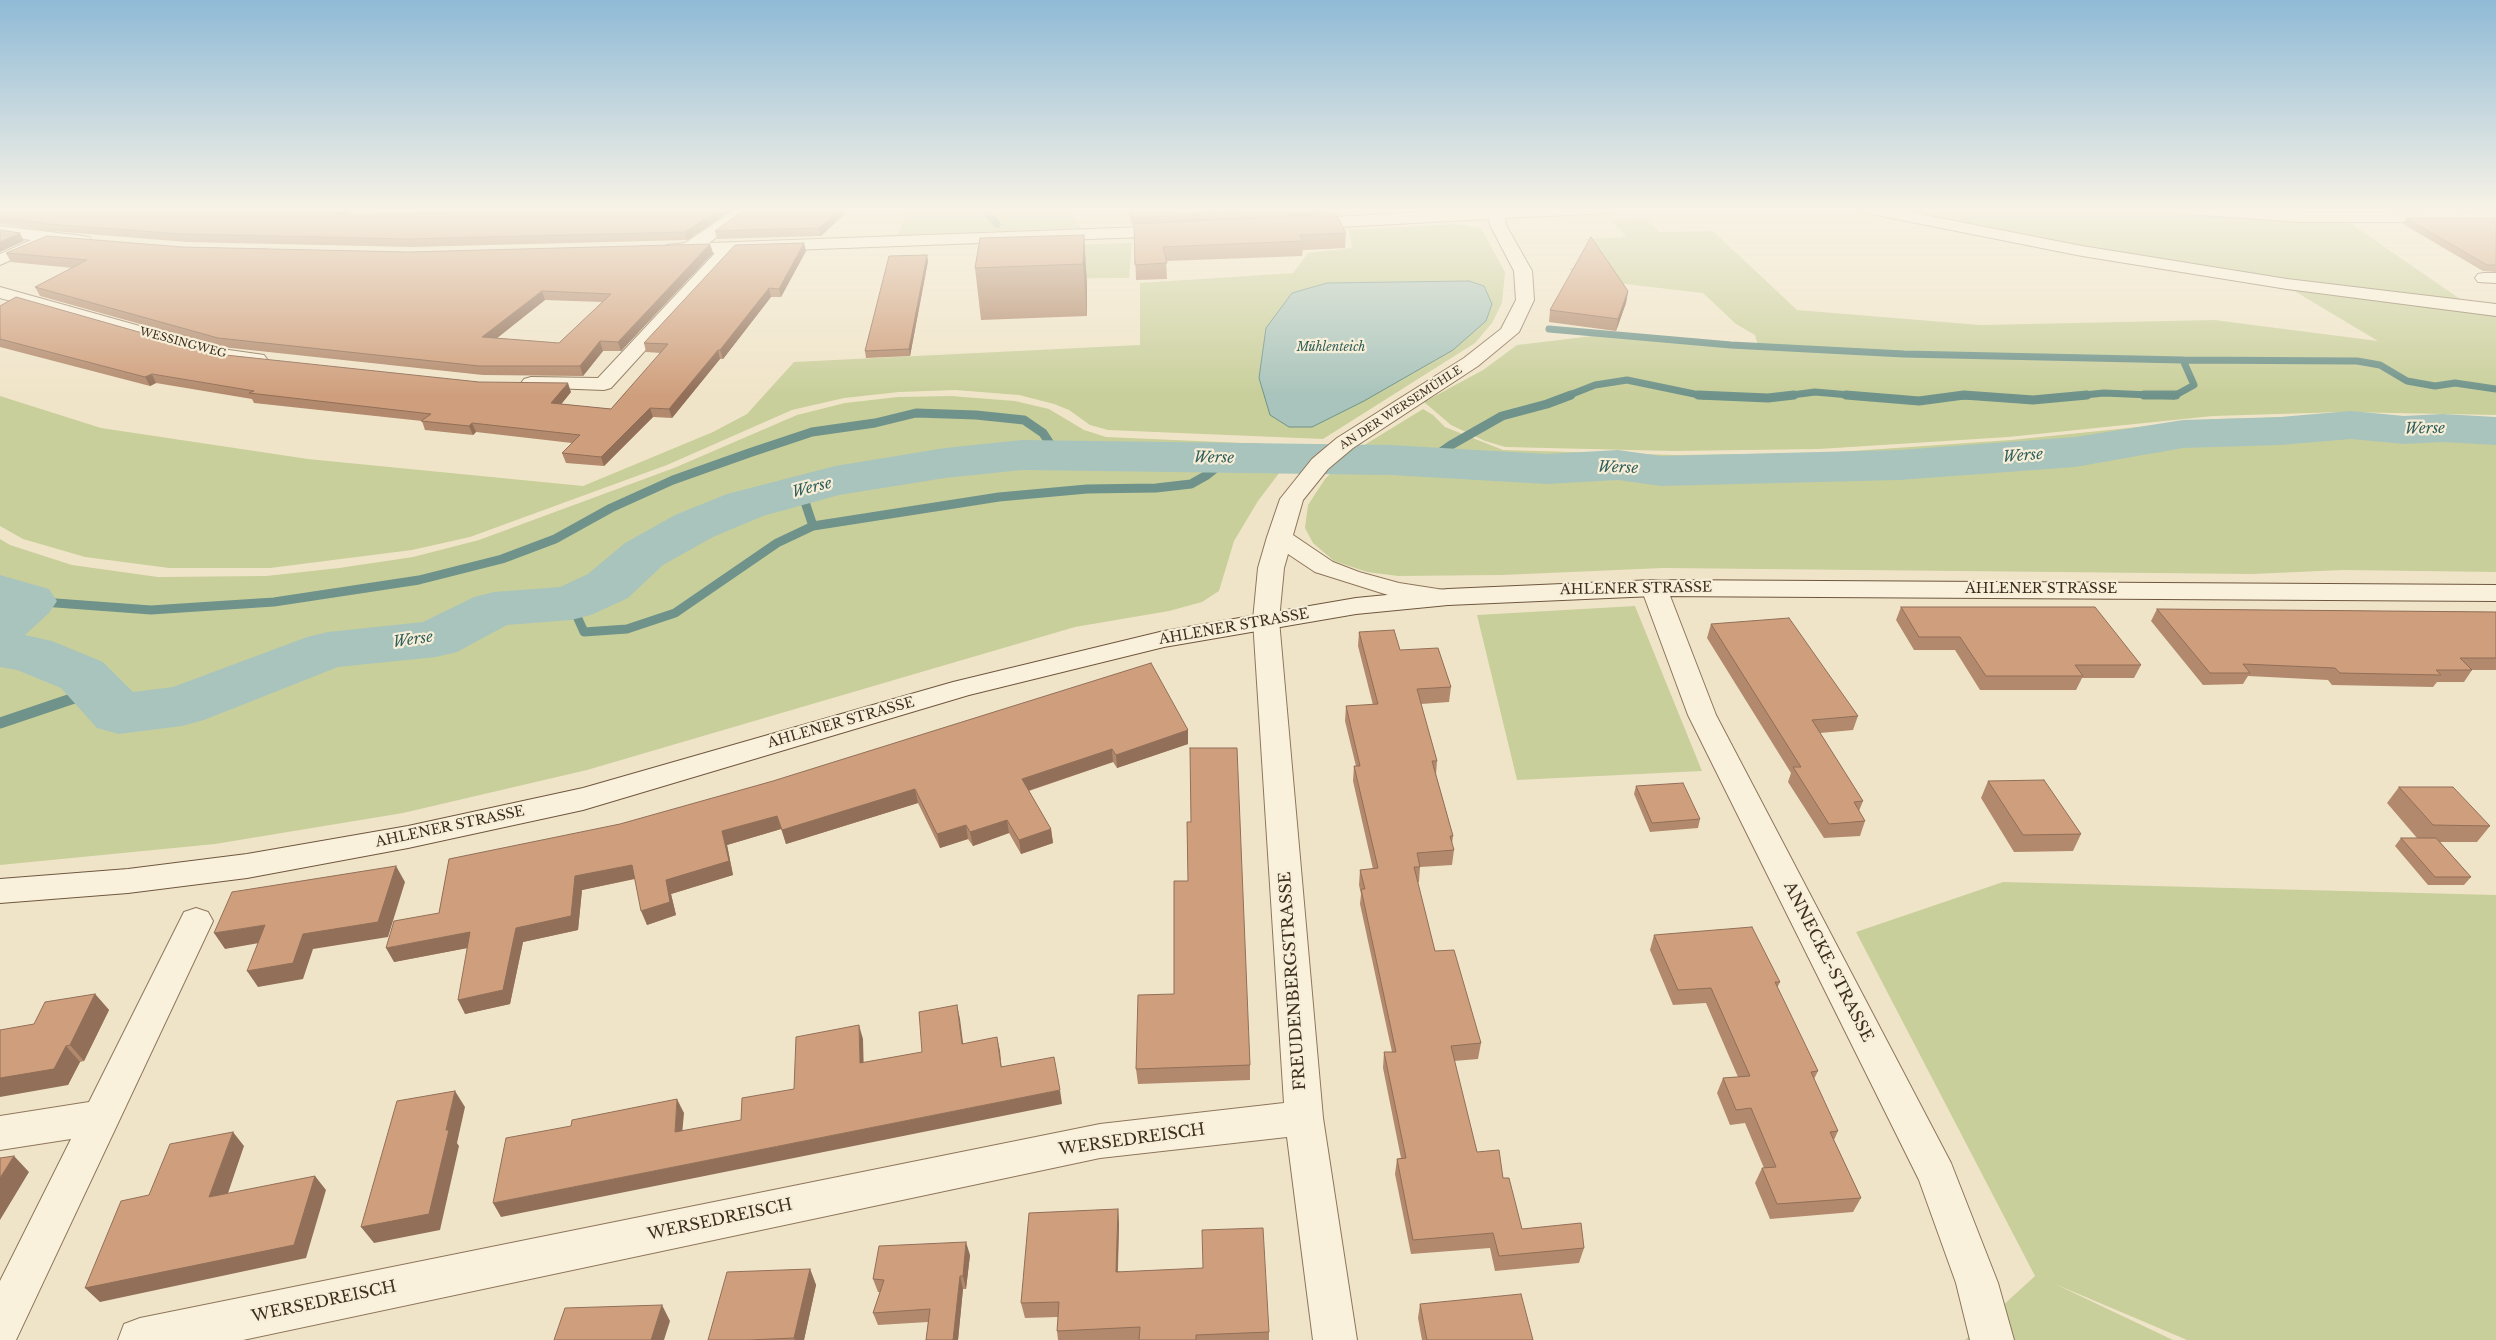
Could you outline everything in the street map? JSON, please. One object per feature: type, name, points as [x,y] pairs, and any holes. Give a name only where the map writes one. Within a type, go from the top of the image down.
[{"type":"street","points":[[511,383],[604,384],[708,271]]},
{"type":"street","name":"AN DER WERSEMÜHLE","points":[[1266,620],[1271,568],[1279,537],[1292,500],[1325,459],[1471,362],[1509,332],[1525,300],[1523,271]]},
{"type":"street","points":[[2202,271],[2287,284],[2496,310]]},
{"type":"street","name":"WESSINGWEG","points":[[0,292],[221,355],[279,361]]},
{"type":"street","points":[[1279,537],[1324,567],[1350,578],[1397,590],[1448,597]]},
{"type":"street","name":"AHLENER STRASSE","points":[[0,891],[128,881],[238,867],[418,835],[583,800],[963,688],[1164,639],[1356,606],[1448,597],[1654,588],[2496,593]]},
{"type":"street","name":"ANNECKE-STRASSE","points":[[1654,588],[1702,715],[1937,1176],[1977,1283],[1992,1340]]},
{"type":"street","name":"FREUDENBERGSTRASSE","points":[[1266,620],[1304,1118],[1335,1340]]},
{"type":"street","points":[[0,1327],[196,921]]},
{"type":"street","points":[[0,1133],[100,1117]]},
{"type":"street","name":"WERSEDREISCH","points":[[140,1340],[1100,1141],[1304,1118]]},
{"type":"green space","points":[[984,271],[1130,271],[1129,278],[981,279]]},
{"type":"green space","points":[[1295,271],[1505,272],[1502,303],[1492,323],[1475,343],[1323,439],[1108,430],[1090,425],[1069,410],[1054,404],[1019,395],[955,390],[899,392],[844,398],[792,410],[667,465],[470,537],[412,550],[270,568],[169,568],[85,557],[23,539],[0,526],[0,396],[101,428],[308,459],[583,486],[713,432],[747,414],[794,362],[1140,345],[1140,283],[1293,273]]},
{"type":"green space","points":[[1571,271],[1755,271],[1797,310],[1980,325],[2214,320],[2378,341],[2281,283],[2210,271],[2419,271],[2463,301],[2496,304],[2496,415],[2343,412],[2213,416],[2008,437],[1819,449],[1673,451],[1505,447],[1485,441],[1451,425],[1424,402],[1483,370],[1517,345],[1601,335],[1759,349],[1755,335],[1736,324],[1703,293],[1573,278]]},
{"type":"green space","points":[[951,396],[1015,401],[1049,409],[1084,430],[1106,437],[1313,446],[1286,464],[1258,501],[1234,541],[1219,591],[1202,602],[1169,611],[1075,627],[587,770],[403,813],[215,844],[0,865],[0,539],[10,545],[72,565],[158,577],[266,576],[413,557],[479,540],[674,468],[797,415],[845,403],[898,397]]},
{"type":"green space","points":[[1423,409],[1433,415],[1445,427],[1503,450],[1675,455],[1823,453],[2011,440],[2217,419],[2349,416],[2496,419],[2496,572],[2343,570],[2252,574],[1663,568],[1502,575],[1398,576],[1367,572],[1334,561],[1313,543],[1305,528],[1308,505],[1325,479],[1340,464],[1366,444]]},
{"type":"green space","points":[[1635,606],[1702,771],[1517,780],[1477,615]]},
{"type":"green space","points":[[2003,882],[2496,895],[2496,1340],[2187,1340],[2055,1284],[2173,1340],[1965,1340],[2035,1276],[1856,932]]},
{"type":"water","name":"Mühlenteich","points":[[1469,281],[1484,286],[1492,304],[1486,321],[1453,350],[1364,401],[1312,427],[1289,427],[1270,415],[1259,378],[1266,328],[1292,293],[1327,283]]},
{"type":"building","points":[[67,271],[685,271],[618,342],[600,341],[580,366],[479,366],[218,338],[35,287]],"holes":[[[542,291],[611,294],[559,343],[482,337]]]},
{"type":"building","points":[[711,271],[789,271],[779,289],[769,288],[720,350],[718,350],[669,409],[650,408],[601,457],[562,453],[580,435],[472,423],[469,426],[421,421],[431,414],[249,393],[254,391],[152,374],[145,377],[0,339],[0,306],[16,297],[216,354],[479,382],[568,383],[551,403],[611,409],[668,344],[644,343]]},
{"type":"building","points":[[885,271],[924,271],[909,349],[865,351]]},
{"type":"building","points":[[1572,271],[1614,271],[1628,291],[1618,319],[1550,310]]},
{"type":"building","points":[[1901,607],[2095,607],[2141,665],[2075,665],[2083,676],[1986,676],[1960,637],[1919,637]]},
{"type":"building","points":[[2157,609],[2496,612],[2496,658],[2460,658],[2472,670],[2436,670],[2441,675],[2340,673],[2335,668],[2243,664],[2250,673],[2210,673]]},
{"type":"building","points":[[1789,618],[1858,716],[1812,720],[1863,801],[1854,802],[1865,821],[1829,824],[1793,767],[1801,767],[1711,624]]},
{"type":"building","points":[[1394,630],[1400,650],[1438,648],[1451,687],[1417,689],[1437,761],[1432,761],[1453,836],[1450,836],[1454,850],[1417,853],[1420,867],[1414,867],[1435,951],[1454,950],[1481,1043],[1451,1046],[1477,1152],[1499,1150],[1503,1178],[1509,1178],[1522,1229],[1581,1223],[1584,1248],[1499,1256],[1493,1233],[1413,1240],[1397,1159],[1406,1158],[1384,1052],[1396,1052],[1361,889],[1365,889],[1360,870],[1378,868],[1354,766],[1360,766],[1346,706],[1378,704],[1359,632]]},
{"type":"building","points":[[1151,663],[1188,730],[1116,755],[1112,749],[1022,779],[1051,829],[1019,840],[1007,820],[970,832],[966,825],[937,834],[915,789],[782,830],[777,816],[722,831],[729,861],[666,880],[670,902],[641,911],[632,865],[575,876],[571,916],[516,928],[503,990],[458,1000],[470,932],[386,948],[394,921],[439,913],[449,859],[620,824],[773,781]]},
{"type":"building","points":[[1190,748],[1237,748],[1250,1065],[1136,1069],[1138,995],[1174,994],[1174,881],[1188,881],[1187,822],[1191,822]]},
{"type":"building","points":[[2044,780],[2081,834],[2023,835],[1988,781]]},
{"type":"building","points":[[1683,783],[1700,819],[1652,823],[1636,786]]},
{"type":"building","points":[[2399,787],[2453,787],[2490,826],[2433,825]]},
{"type":"building","points":[[2401,838],[2436,838],[2471,877],[2435,877]]},
{"type":"building","points":[[396,866],[378,922],[303,934],[293,963],[247,971],[265,925],[214,933],[232,892]]},
{"type":"building","points":[[1752,927],[1780,982],[1775,982],[1818,1071],[1811,1072],[1838,1131],[1830,1132],[1861,1198],[1777,1204],[1762,1168],[1776,1167],[1751,1108],[1736,1110],[1723,1078],[1750,1076],[1711,988],[1678,990],[1654,935]]},
{"type":"building","points":[[95,994],[70,1045],[66,1046],[54,1069],[0,1078],[0,1030],[34,1024],[45,1002]]},
{"type":"building","points":[[957,1005],[962,1044],[997,1037],[1001,1067],[1054,1057],[1060,1090],[493,1203],[506,1138],[571,1126],[572,1120],[677,1099],[675,1132],[741,1120],[742,1098],[794,1089],[796,1037],[859,1025],[860,1063],[922,1052],[919,1012]]},
{"type":"building","points":[[455,1091],[446,1130],[449,1130],[429,1214],[361,1227],[397,1101]]},
{"type":"building","points":[[233,1132],[209,1197],[315,1176],[294,1245],[85,1288],[121,1201],[149,1195],[170,1144]]},
{"type":"building","points":[[14,1156],[0,1178],[0,1158]]},
{"type":"building","points":[[1118,1209],[1116,1272],[1203,1268],[1202,1230],[1263,1228],[1269,1332],[1196,1335],[1196,1340],[1139,1340],[1140,1327],[1057,1331],[1059,1302],[1021,1303],[1029,1213]]},
{"type":"building","points":[[966,1242],[953,1340],[926,1340],[930,1309],[873,1313],[884,1280],[873,1279],[879,1246]]},
{"type":"building","points":[[810,1269],[794,1338],[708,1340],[727,1272]]},
{"type":"building","points":[[1521,1294],[1533,1340],[1427,1340],[1420,1304]]},
{"type":"building","points":[[662,1305],[651,1340],[554,1340],[565,1308]]},
{"type":"waterway","points":[[1549,329],[1731,345],[1904,354],[2183,360]]},
{"type":"waterway","points":[[2176,395],[2194,385],[2183,360]]},
{"type":"waterway","points":[[2183,360],[2357,361],[2380,365],[2407,381],[2435,386],[2455,383],[2496,389]]},
{"type":"waterway","points":[[1567,396],[1595,385],[1627,380],[1699,395]]},
{"type":"waterway","points":[[1784,396],[1815,392],[1861,396]]},
{"type":"waterway","points":[[2074,396],[2104,393],[2150,395]]},
{"type":"waterway","points":[[1427,462],[1451,445],[1502,416],[1547,404],[1571,395]]},
{"type":"waterway","points":[[1699,395],[1768,398],[1794,395]]},
{"type":"waterway","points":[[1699,395],[1704,396]]},
{"type":"waterway","points":[[1846,395],[1919,401],[1964,395],[2033,400],[2087,395]]},
{"type":"waterway","points":[[2144,395],[2150,395]]},
{"type":"waterway","points":[[2150,395],[2176,395]]},
{"type":"waterway","points":[[2150,395],[2173,396]]},
{"type":"waterway","points":[[1957,396],[1977,396]]},
{"type":"waterway","points":[[29,601],[151,610],[274,602],[419,580],[502,559],[555,539],[611,508],[673,480],[749,453],[812,432],[875,423],[916,413],[976,415],[1024,420],[1043,433],[1058,456]]},
{"type":"waterway","name":"Werse","points":[[0,649],[31,654],[82,675],[119,714],[182,706],[328,650],[436,639],[494,609],[571,603],[608,586],[644,554],[694,526],[745,505],[835,481],[945,463],[1022,455],[1390,460],[1547,469],[1618,465],[1661,471],[1899,465],[2075,452],[2183,434],[2280,431],[2351,425],[2404,430],[2442,428],[2496,431]]},
{"type":"waterway","points":[[813,526],[999,497],[1087,489],[1156,488],[1191,484],[1207,475],[1228,458]]},
{"type":"waterway","points":[[801,490],[813,526]]},
{"type":"waterway","points":[[571,603],[584,632],[627,629],[675,613],[777,543],[813,526]]},
{"type":"waterway","name":"Werse","points":[[0,592],[29,601],[0,627]]},
{"type":"waterway","points":[[0,723],[95,691]]}]
